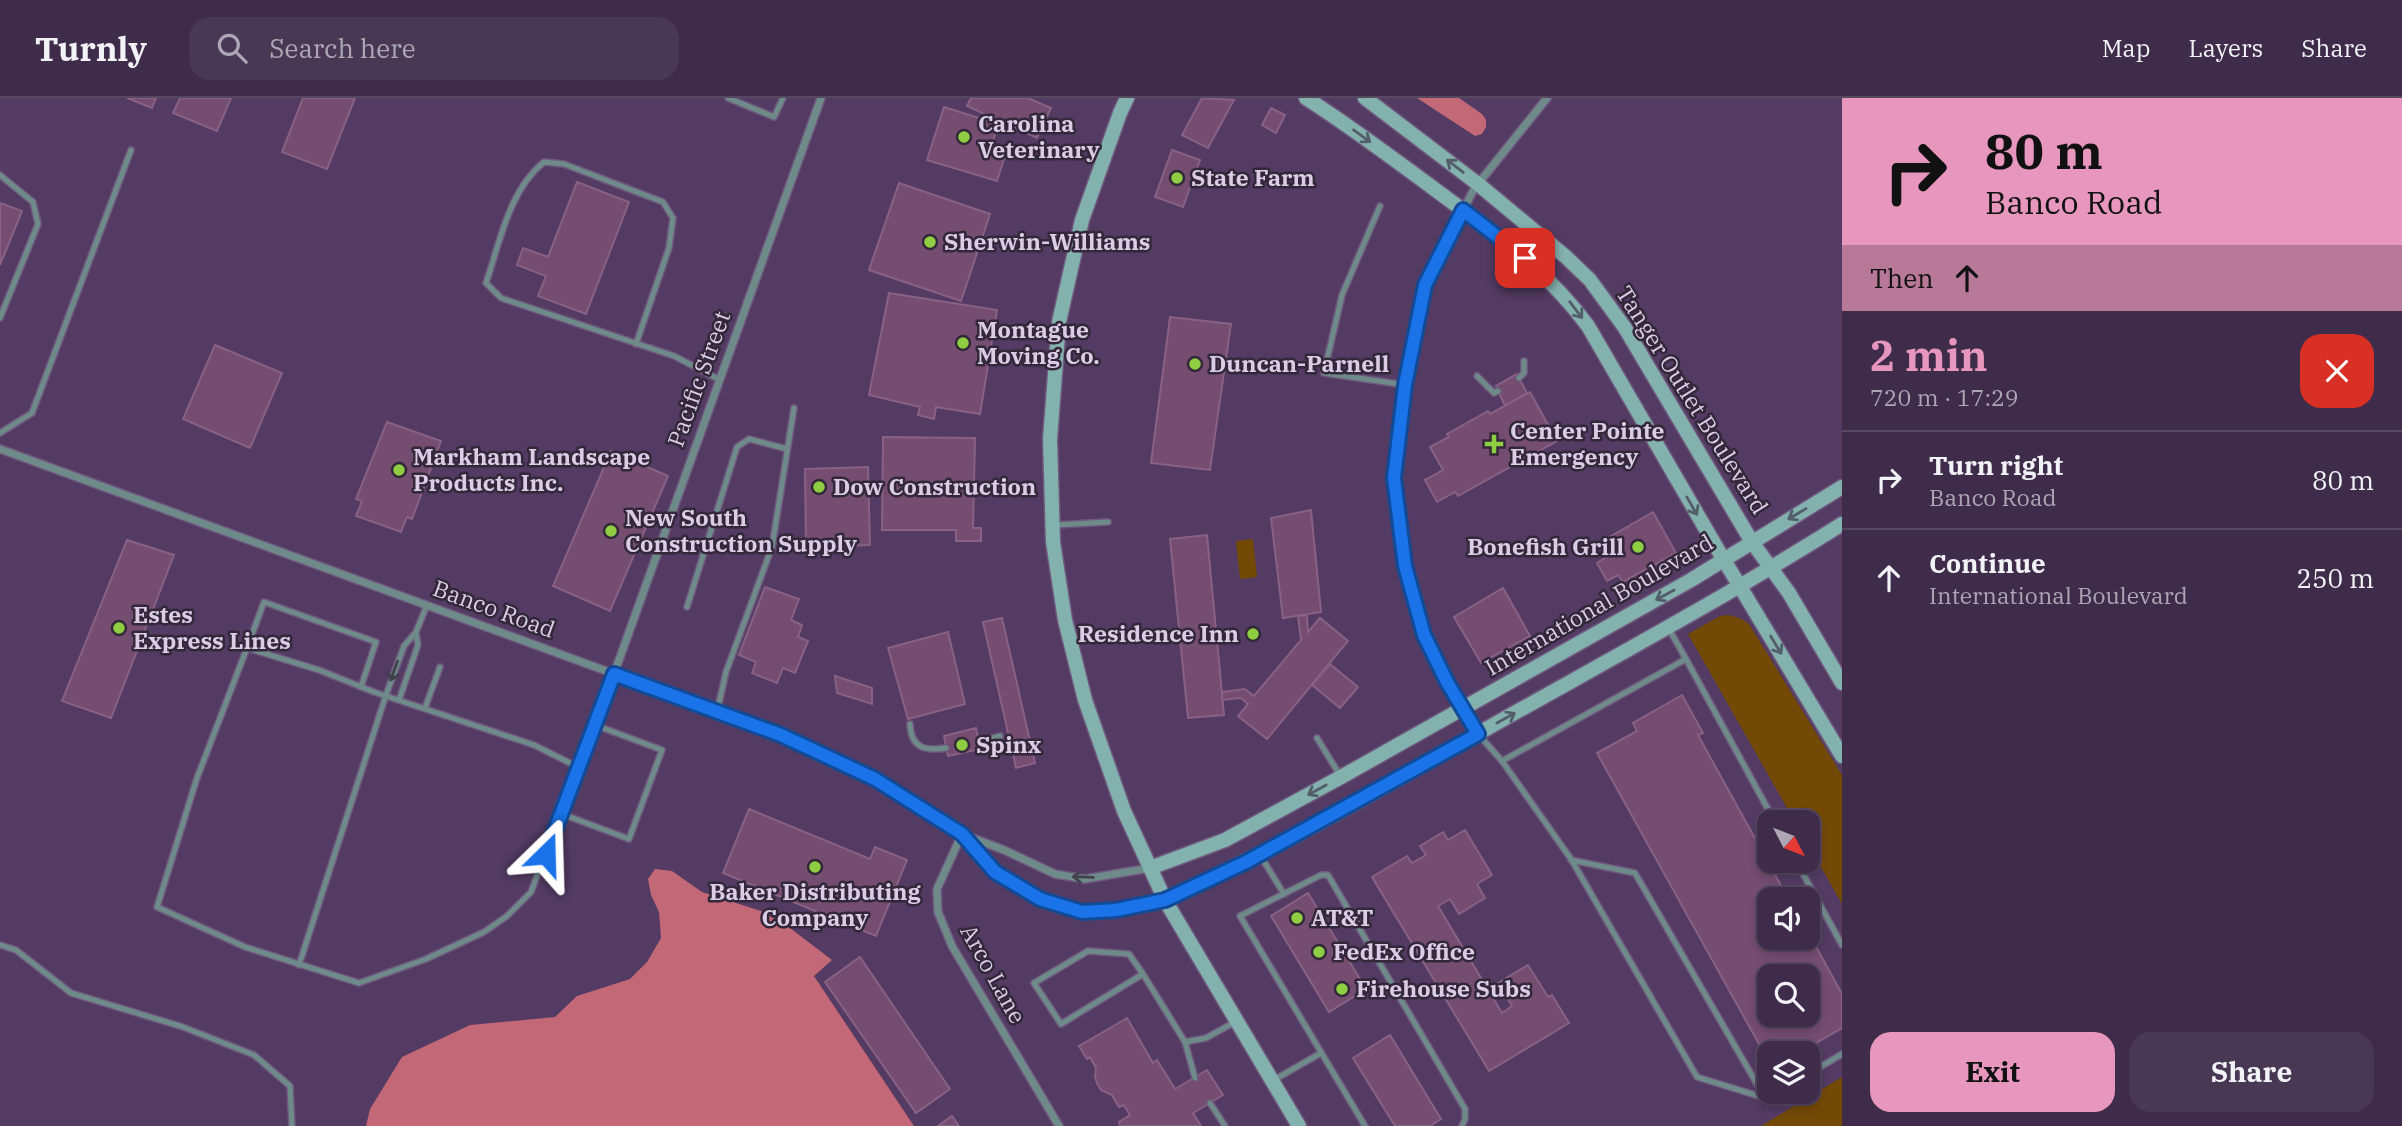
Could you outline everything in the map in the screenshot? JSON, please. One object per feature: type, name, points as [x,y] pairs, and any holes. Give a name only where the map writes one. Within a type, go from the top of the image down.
[{"type":"main road","points":[[1127,98],[1082,220],[1059,322],[1050,439],[1053,525],[1066,620],[1085,700],[1117,794],[1150,868],[1165,900],[1299,1126]]},
{"type":"main road","points":[[1306,98],[1463,210],[1541,270],[1569,300],[1588,326],[1724,561],[1842,756]]},
{"type":"main road","name":"Tanger Outlet Boulevard","points":[[1365,98],[1478,184],[1590,280],[1612,308],[1752,542],[1789,593],[1842,683]]},
{"type":"main road","name":"International Boulevard","points":[[1150,868],[1225,840],[1340,777],[1724,561],[1842,487]]},
{"type":"main road","points":[[1165,900],[1260,855],[1478,734],[1668,628],[1842,524]]},
{"type":"street","name":"Pacific Street","points":[[614,674],[821,98]]},
{"type":"street","points":[[1478,734],[1424,635],[1405,566],[1394,478],[1405,385],[1425,285],[1478,184],[1547,98]]},
{"type":"street","name":"Banco Road","points":[[0,449],[781,735],[875,779],[962,834],[1055,874],[1085,879],[1150,868]]},
{"type":"street","name":"Banco Road","points":[[962,834],[995,872],[1040,899],[1061,906],[1082,912],[1116,910],[1165,900]]},
{"type":"street","name":"Arco Lane","points":[[962,834],[937,889],[938,912],[952,946],[1059,1126]]},
{"type":"lane","points":[[728,98],[774,117],[783,98]]},
{"type":"lane","points":[[0,433],[32,413],[131,150]]},
{"type":"lane","points":[[636,344],[669,248],[673,218],[663,202],[564,164],[544,162],[518,190],[486,283],[501,298],[636,344],[674,356],[720,380]]},
{"type":"lane","points":[[0,175],[33,202],[38,224],[0,318]]},
{"type":"lane","points":[[1380,206],[1342,295],[1324,373],[1405,385]]},
{"type":"lane","points":[[1519,379],[1524,373],[1524,361]]},
{"type":"lane","points":[[1477,376],[1494,393],[1498,391]]},
{"type":"lane","points":[[717,712],[726,672],[772,547],[794,408]]},
{"type":"lane","points":[[687,607],[737,447],[749,439],[788,449]]},
{"type":"lane","points":[[1053,525],[1108,522]]},
{"type":"lane","points":[[361,687],[376,642],[264,602],[197,778],[157,907],[245,947],[359,983],[426,959],[484,932],[507,916],[531,892],[614,674]]},
{"type":"lane","points":[[299,965],[386,695],[404,646],[416,632],[427,605]]},
{"type":"lane","points":[[1668,628],[1768,810]]},
{"type":"lane","points":[[399,700],[418,645],[416,632]]},
{"type":"lane","points":[[247,648],[319,670],[361,687],[534,745],[578,767]]},
{"type":"lane","points":[[1502,761],[1686,659]]},
{"type":"lane","points":[[425,708],[440,667]]},
{"type":"lane","points":[[910,724],[913,739],[918,746],[927,750],[946,748]]},
{"type":"lane","points":[[562,814],[629,839],[662,750],[595,725]]},
{"type":"lane","points":[[1478,734],[1502,761],[1571,859],[1697,1077],[1757,1096]]},
{"type":"lane","points":[[978,742],[1000,736]]},
{"type":"lane","points":[[1317,738],[1340,777]]},
{"type":"lane","points":[[1260,855],[1284,894]]},
{"type":"lane","points":[[1571,859],[1635,873],[1757,1084]]},
{"type":"lane","points":[[1803,873],[1842,944]]},
{"type":"lane","points":[[1365,1126],[1240,916],[1321,875],[1328,874],[1465,1109],[1462,1126]]},
{"type":"lane","points":[[0,944],[16,950],[71,993],[183,1027],[254,1055],[289,1086],[292,1126]]},
{"type":"lane","points":[[1143,974],[1061,1024],[1034,983],[1093,950],[1129,954],[1143,974],[1185,1042],[1195,1078]]},
{"type":"lane","points":[[1185,1042],[1206,1038],[1238,1021]]},
{"type":"lane","points":[[1272,1081],[1321,1053]]},
{"type":"lane","points":[[1820,1066],[1842,1054]]},
{"type":"lane","points":[[1210,1103],[1225,1126]]},
{"type":"shaded area","points":[[1417,98],[1459,98],[1482,114],[1486,127],[1482,134],[1475,136]]},
{"type":"shaded area","points":[[1253,539],[1257,577],[1240,579],[1236,541]]},
{"type":"shaded area","points":[[1729,615],[1749,624],[1842,775],[1842,904],[1820,865],[1820,810],[1788,810],[1688,634],[1720,616]]},
{"type":"shaded area","points":[[655,869],[672,871],[702,892],[761,911],[790,928],[832,960],[814,976],[914,1126],[366,1126],[370,1109],[402,1057],[470,1025],[555,1017],[577,996],[630,979],[647,962],[661,938],[659,912],[651,895],[648,879]]},
{"type":"shaded area","points":[[1842,1077],[1842,1126],[1761,1126],[1797,1104],[1820,1104],[1820,1090]]},
{"type":"building","points":[[127,98],[156,98],[152,108]]},
{"type":"building","points":[[180,98],[231,98],[217,131],[173,113]]},
{"type":"building","points":[[303,98],[355,98],[327,169],[282,152]]},
{"type":"building","points":[[971,98],[1028,98],[1051,108],[1037,138],[967,106]]},
{"type":"building","points":[[1202,98],[1234,100],[1208,148],[1182,135]]},
{"type":"building","name":"Carolina Veterinary","points":[[944,107],[998,124],[990,151],[1005,156],[997,181],[927,160]]},
{"type":"building","points":[[1271,108],[1285,115],[1276,133],[1262,125]]},
{"type":"building","name":"State Farm","points":[[1172,150],[1200,160],[1183,207],[1155,197]]},
{"type":"building","points":[[577,182],[629,202],[586,314],[538,296],[546,276],[517,265],[523,248],[548,257]]},
{"type":"building","name":"Sherwin-Williams","points":[[899,183],[990,214],[961,301],[869,270]]},
{"type":"building","points":[[0,203],[22,211],[0,265]]},
{"type":"building","points":[[889,293],[997,310],[980,414],[936,407],[934,419],[918,415],[920,407],[869,395]]},
{"type":"building","name":"Duncan-Parnell","points":[[1170,317],[1231,324],[1210,470],[1151,463]]},
{"type":"building","points":[[215,345],[282,373],[250,448],[183,419]]},
{"type":"building","points":[[1517,374],[1527,393],[1505,406],[1496,386]]},
{"type":"building","name":"Center Pointe Emergency","points":[[1530,392],[1557,441],[1458,496],[1455,492],[1437,502],[1425,480],[1443,470],[1430,447],[1488,411],[1490,414]]},
{"type":"building","name":"Markham Landscape Products Inc.","points":[[387,422],[441,441],[412,519],[407,517],[401,532],[356,516],[362,501],[356,499]]},
{"type":"building","points":[[883,437],[975,438],[973,528],[981,528],[981,541],[956,541],[956,530],[882,530]]},
{"type":"building","name":"New South Construction Supply","points":[[611,451],[668,476],[610,611],[553,586]]},
{"type":"building","points":[[868,467],[870,545],[806,547],[805,469]]},
{"type":"building","points":[[1311,510],[1321,612],[1283,618],[1271,518]]},
{"type":"building","name":"Bonefish Grill","points":[[1653,512],[1676,553],[1623,582],[1618,575],[1607,581],[1597,563],[1608,556],[1601,542]]},
{"type":"building","points":[[1207,535],[1224,715],[1188,718],[1170,539]]},
{"type":"building","name":"Estes Express Lines","points":[[127,540],[174,555],[111,718],[62,701]]},
{"type":"building","points":[[765,587],[799,599],[791,620],[802,625],[798,637],[808,641],[795,673],[783,668],[777,683],[752,673],[756,662],[739,655]]},
{"type":"building","points":[[1503,588],[1530,636],[1481,663],[1454,617]]},
{"type":"building","points":[[1307,615],[1308,632],[1320,618],[1348,641],[1267,739],[1238,716],[1248,704],[1241,698],[1222,700],[1222,692],[1245,689],[1254,696],[1301,640],[1298,616]]},
{"type":"building","name":"Spinx","points":[[1002,618],[1035,763],[1016,768],[983,622]]},
{"type":"building","name":"Spinx","points":[[948,632],[965,704],[908,719],[888,648]]},
{"type":"building","points":[[1330,664],[1358,687],[1340,708],[1312,685]]},
{"type":"building","points":[[835,676],[872,688],[872,704],[837,693]]},
{"type":"building","points":[[1682,695],[1703,733],[1698,735],[1757,842],[1757,873],[1774,873],[1782,887],[1757,887],[1757,950],[1818,950],[1842,994],[1842,1028],[1820,1041],[1757,1041],[1597,753],[1637,731],[1633,723]]},
{"type":"building","name":"Spinx","points":[[976,728],[980,749],[948,756],[944,736]]},
{"type":"building","name":"Baker Distributing Company","points":[[749,809],[870,859],[875,847],[907,860],[876,936],[723,873]]},
{"type":"building","points":[[1465,830],[1492,875],[1477,884],[1485,898],[1459,914],[1450,899],[1438,906],[1502,1013],[1512,1006],[1498,983],[1528,965],[1548,997],[1552,995],[1569,1023],[1489,1071],[1372,877],[1407,856],[1412,863],[1426,855],[1420,846],[1443,832],[1448,840]]},
{"type":"building","points":[[1308,893],[1366,989],[1329,1012],[1271,916]]},
{"type":"building","points":[[860,957],[950,1089],[916,1113],[825,982]]},
{"type":"building","points":[[1127,1018],[1153,1063],[1157,1060],[1175,1089],[1207,1070],[1223,1095],[1193,1113],[1201,1126],[1120,1126],[1119,1122],[1130,1115],[1124,1105],[1119,1107],[1112,1095],[1101,1090],[1095,1077],[1096,1068],[1079,1046]]},
{"type":"building","points":[[1390,1035],[1441,1119],[1430,1126],[1395,1126],[1353,1058]]},
{"type":"building","points":[[952,1116],[959,1126],[938,1126]]},
{"type":"place","name":"Carolina Veterinary","points":[[964,137]]},
{"type":"place","name":"State Farm","points":[[1177,178]]},
{"type":"place","name":"Sherwin-Williams","points":[[930,242]]},
{"type":"place","name":"Montague Moving Co.","points":[[963,343]]},
{"type":"place","name":"Duncan-Parnell","points":[[1195,364]]},
{"type":"place","name":"Center Pointe Emergency","points":[[1494,444]]},
{"type":"place","name":"Markham Landscape Products Inc.","points":[[399,470]]},
{"type":"place","name":"Dow Construction","points":[[819,487]]},
{"type":"place","name":"New South Construction Supply","points":[[611,531]]},
{"type":"place","name":"Bonefish Grill","points":[[1638,547]]},
{"type":"place","name":"Estes Express Lines","points":[[119,628]]},
{"type":"place","name":"Residence Inn","points":[[1253,634]]},
{"type":"place","name":"Spinx","points":[[962,745]]},
{"type":"place","name":"Baker Distributing Company","points":[[815,867]]},
{"type":"place","name":"AT&T","points":[[1297,918]]},
{"type":"place","name":"FedEx Office","points":[[1319,952]]},
{"type":"place","name":"Firehouse Subs","points":[[1342,989]]},
{"type":"route","points":[[546,854],[614,674],[781,735],[875,779],[962,834],[995,872],[1040,899],[1082,912],[1116,910],[1165,900],[1232,870],[1478,734],[1447,682],[1424,635],[1405,566],[1394,478],[1405,385],[1425,285],[1463,210],[1525,258]]}]
